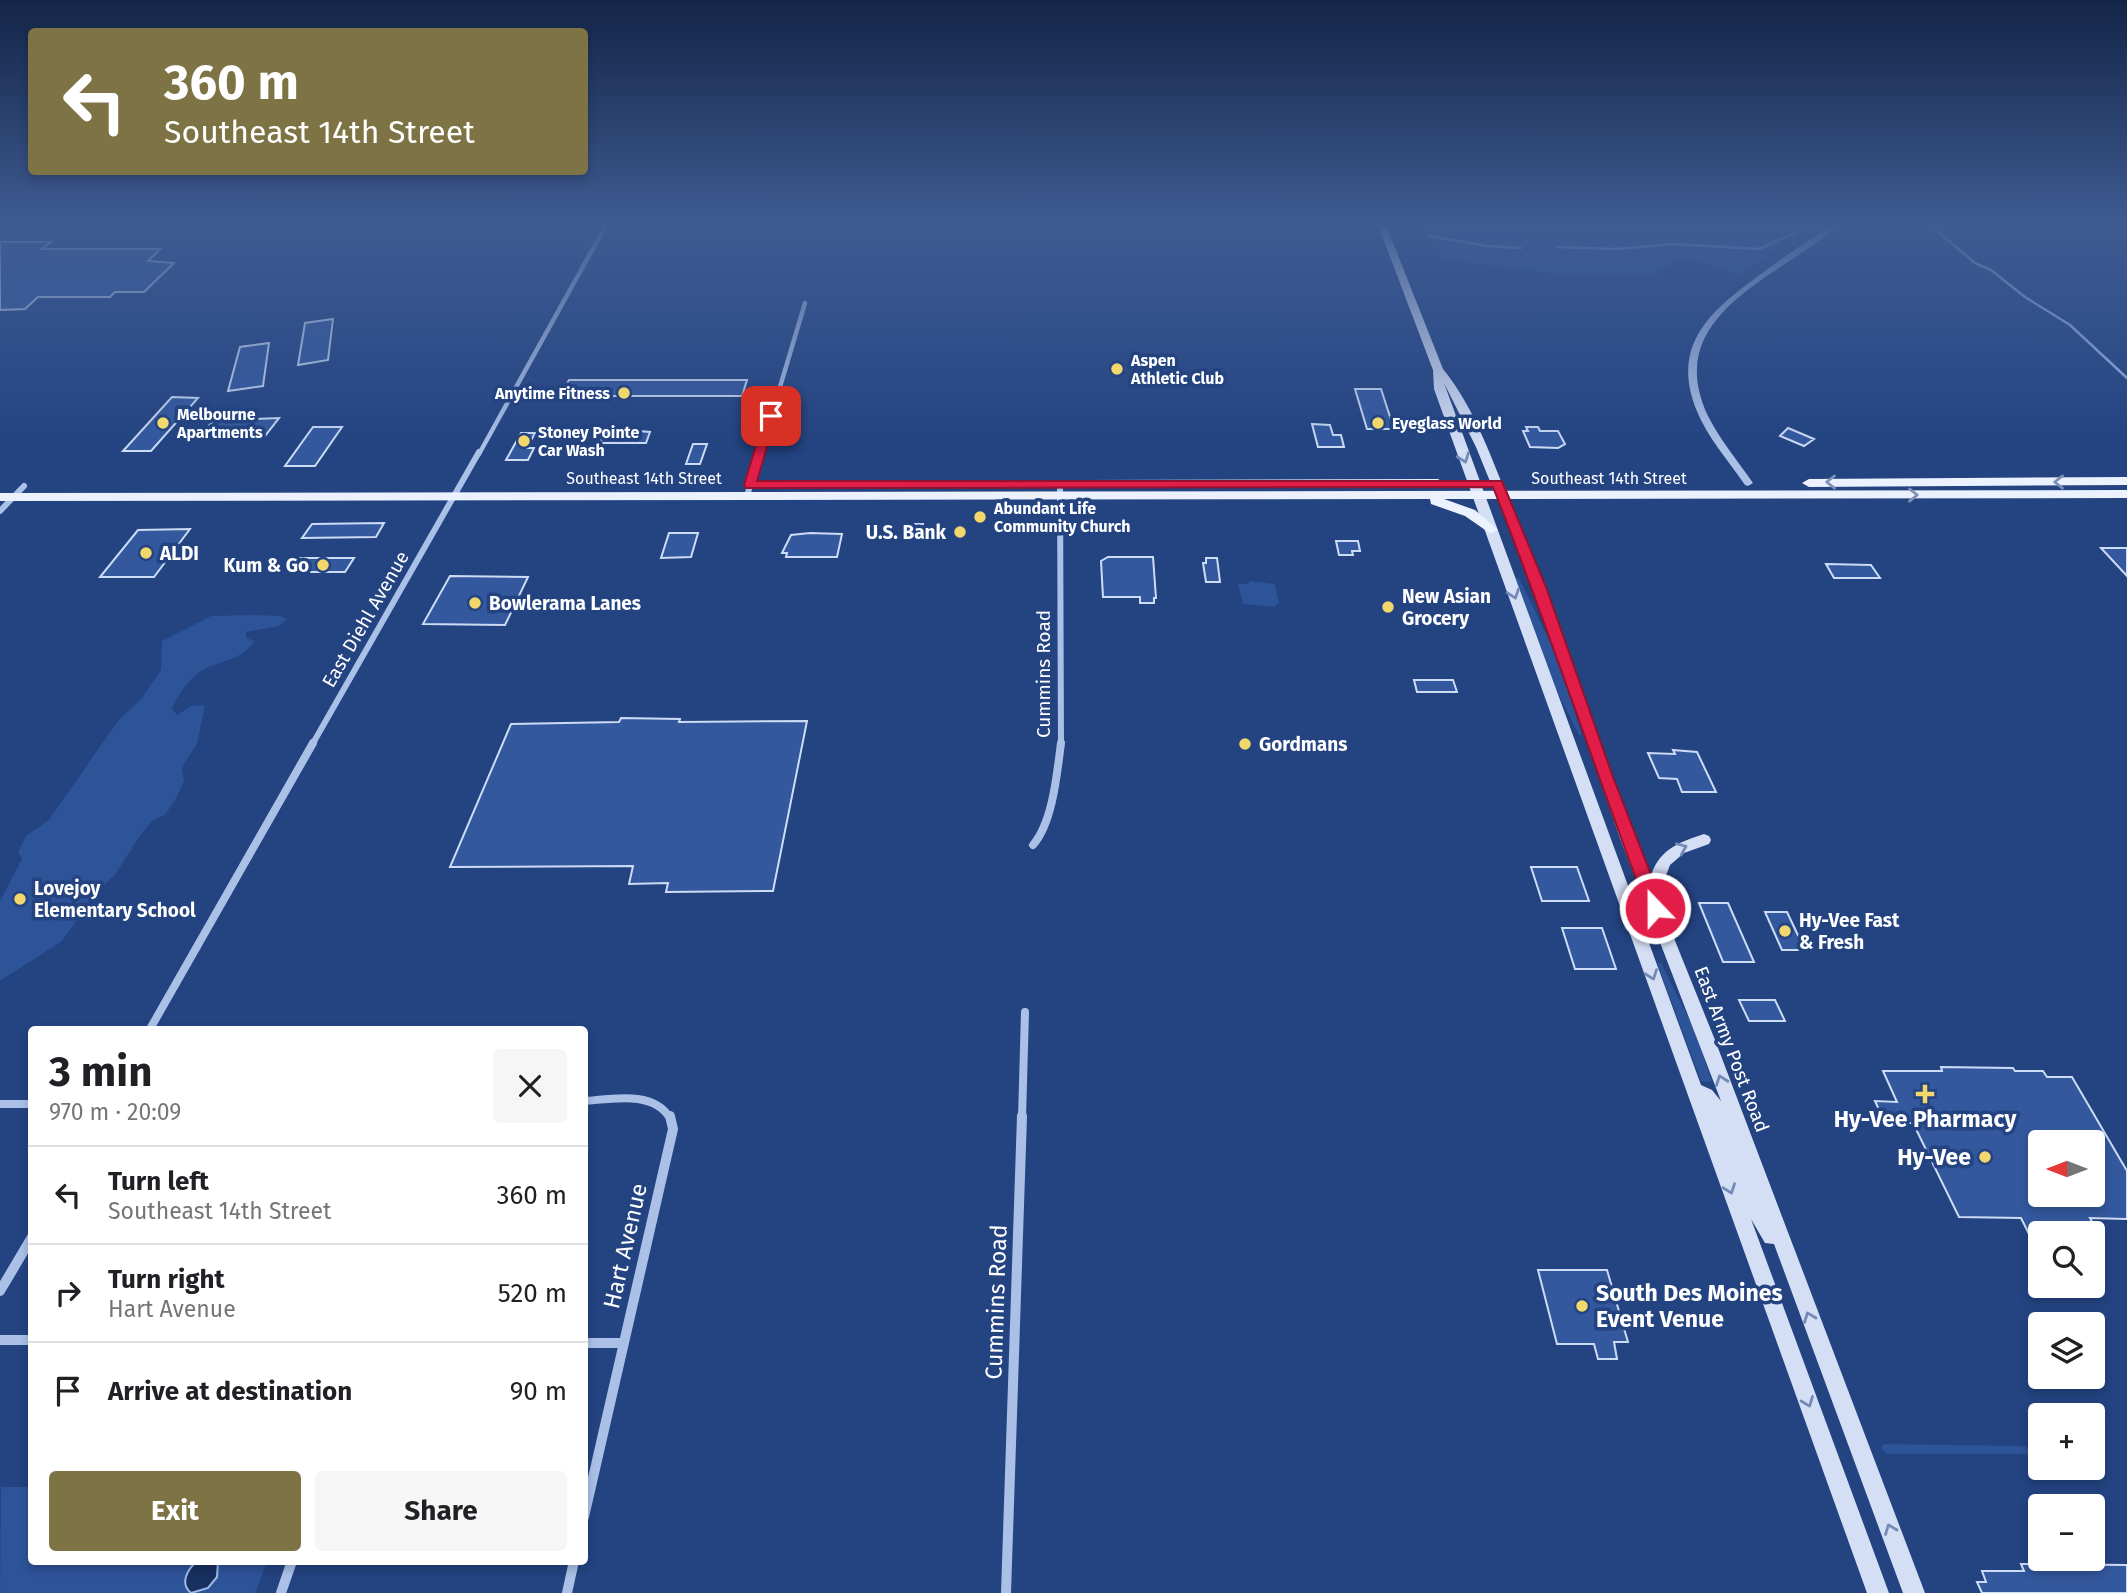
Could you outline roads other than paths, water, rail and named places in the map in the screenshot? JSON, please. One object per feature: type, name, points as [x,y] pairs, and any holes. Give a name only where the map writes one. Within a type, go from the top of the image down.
[{"type":"main road","name":"East Army Post Road","points":[[1411,299],[1438,370],[1439,389],[1878,1593]]},
{"type":"main road","name":"East Army Post Road","points":[[1438,370],[1453,388],[1499,489],[1539,587],[1605,777],[1914,1593]]},
{"type":"main road","name":"Southeast 14th Street","points":[[1499,489],[1748,483],[2127,481]]},
{"type":"main road","name":"Southeast 14th Street","points":[[0,486],[748,491],[1499,489],[2127,494]]},
{"type":"main road","name":"Southeast 14th Street","points":[[1060,491],[1412,496],[1476,489]]},
{"type":"main road","name":"Southeast 14th Street","points":[[7,497],[459,490]]},
{"type":"main road","points":[[1412,496],[1447,503],[1471,513],[1491,530]]},
{"type":"main road","points":[[1655,908],[1657,876],[1662,860],[1672,852],[1704,840]]},
{"type":"main road","points":[[1694,1090],[1705,1093],[1722,1119],[1755,1208],[1788,1261]]},
{"type":"street","name":"East Diehl Avenue","points":[[152,1026],[459,490],[565,299]]},
{"type":"street","points":[[1734,299],[1717,312],[1697,340],[1692,366],[1696,396],[1710,426],[1748,483]]},
{"type":"street","points":[[748,491],[805,303]]},
{"type":"street","points":[[0,510],[7,497],[24,486]]},
{"type":"street","name":"Cummins Road","points":[[1033,845],[1039,838],[1055,787],[1061,742],[1060,491]]},
{"type":"street","name":"Cummins Road","points":[[1006,1593],[1025,1012]]},
{"type":"street","name":"Hart Avenue","points":[[588,1101],[654,1101],[673,1118],[673,1129],[588,1500]]},
{"type":"street","points":[[0,1104],[28,1104]]},
{"type":"street","points":[[0,1292],[28,1244]]},
{"type":"street","points":[[0,1340],[28,1340]]},
{"type":"street","points":[[588,1343],[624,1343]]},
{"type":"street","points":[[281,1593],[291,1565]]},
{"type":"street","points":[[567,1593],[573,1565]]},
{"type":"waterway","points":[[2029,299],[2070,325],[2127,378]]},
{"type":"place","name":"Aspen Athletic Club","points":[[1117,369]]},
{"type":"place","name":"Anytime Fitness","points":[[624,393]]},
{"type":"place","name":"Melbourne Apartments","points":[[163,423]]},
{"type":"place","name":"Eyeglass World","points":[[1378,423]]},
{"type":"place","name":"Stoney Pointe Car Wash","points":[[524,441]]},
{"type":"place","name":"Abundant Life Community Church","points":[[980,517]]},
{"type":"place","name":"U.S. Bank","points":[[960,532]]},
{"type":"place","name":"ALDI","points":[[146,553]]},
{"type":"place","name":"Kum & Go","points":[[323,565]]},
{"type":"place","name":"Bowlerama Lanes","points":[[475,603]]},
{"type":"place","name":"New Asian Grocery","points":[[1388,607]]},
{"type":"place","name":"Gordmans","points":[[1245,744]]},
{"type":"place","name":"Lovejoy Elementary School","points":[[20,899]]},
{"type":"place","name":"Hy-Vee Fast & Fresh","points":[[1785,931]]},
{"type":"place","name":"Hy-Vee Pharmacy","points":[[1925,1094]]},
{"type":"place","name":"Hy-Vee","points":[[1985,1157]]},
{"type":"place","name":"South Des Moines Event Venue","points":[[1582,1306]]}]
